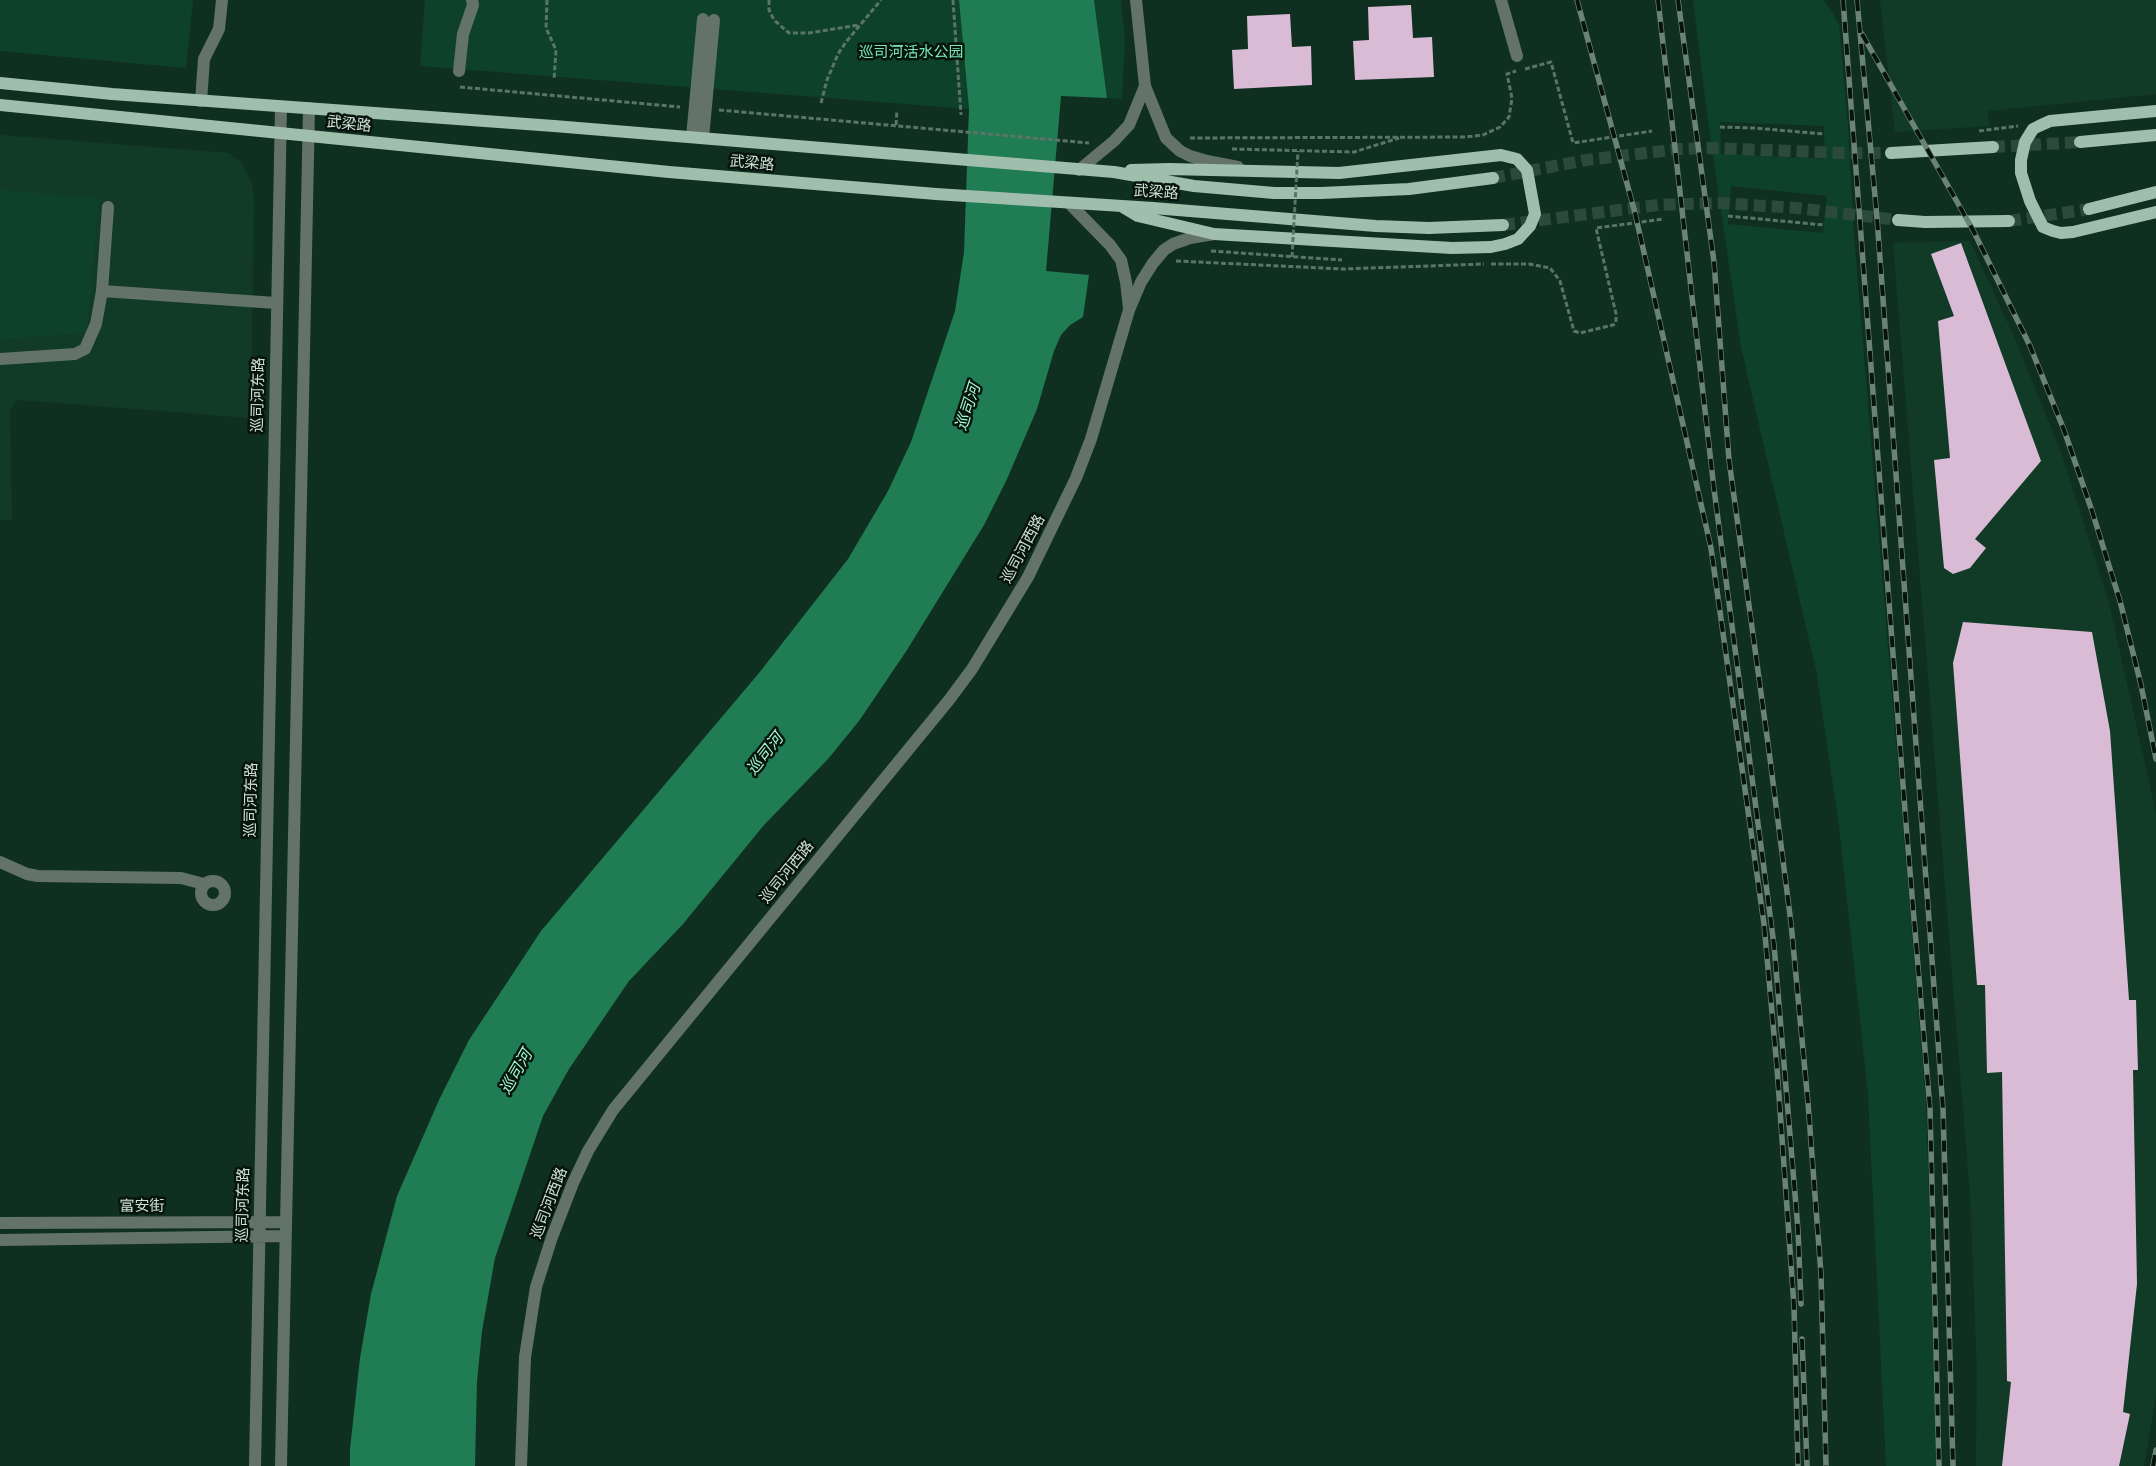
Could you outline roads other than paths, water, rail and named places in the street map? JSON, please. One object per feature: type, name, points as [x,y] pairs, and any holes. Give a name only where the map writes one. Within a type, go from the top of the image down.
[{"type":"main road","name":"武梁路","points":[[0,83],[281,107],[1114,172],[1194,186],[1274,192],[1322,194],[1409,188],[1494,178]]},
{"type":"main road","name":"武梁路","points":[[0,106],[669,172],[936,194],[1376,226],[1429,228],[1503,225]]},
{"type":"main road","points":[[2156,111],[2050,121],[2033,129],[2025,142],[2021,160],[2021,173],[2030,201],[2043,226],[2053,231],[2061,233],[2073,232],[2156,212]]},
{"type":"main road","points":[[2080,142],[2156,135]]},
{"type":"main road","points":[[1891,153],[1993,146]]},
{"type":"main road","points":[[1114,172],[1145,169],[1339,173],[1491,155],[1511,156],[1523,164],[1527,170],[1535,214],[1530,226],[1518,239],[1505,244],[1471,248],[1214,234],[1138,216],[1120,206]]},
{"type":"main road","points":[[2089,209],[2156,192]]},
{"type":"main road","points":[[1898,220],[1934,222],[2008,221]]},
{"type":"street","points":[[201,100],[204,59],[219,29],[222,0]]},
{"type":"street","points":[[459,71],[463,34],[473,5],[472,0]]},
{"type":"street","points":[[1136,0],[1145,86],[1166,138],[1180,151],[1190,156],[1268,172]]},
{"type":"street","points":[[1501,0],[1517,56]]},
{"type":"street","points":[[697,138],[708,19]]},
{"type":"street","points":[[1079,170],[1129,125],[1145,86]]},
{"type":"street","name":"巡司河东路","points":[[256,1466],[258,1236],[281,107]]},
{"type":"street","points":[[281,1466],[309,108]]},
{"type":"street","name":"巡司河西路","points":[[1069,203],[1102,236],[1121,260],[1129,310]]},
{"type":"street","points":[[0,359],[81,353],[93,332],[102,291],[108,207]]},
{"type":"street","name":"巡司河西路","points":[[521,1466],[525,1357],[536,1287],[573,1182],[588,1151],[613,1110],[949,700],[999,627],[1033,569],[1076,478],[1091,439],[1129,310],[1141,282],[1164,250],[1182,240],[1214,234]]},
{"type":"street","points":[[102,291],[276,303]]},
{"type":"street","points":[[0,862],[27,874],[38,876],[181,878],[204,884]]},
{"type":"street","name":"富安街","points":[[0,1223],[285,1222]]},
{"type":"street","points":[[0,1240],[285,1236]]},
{"type":"water","name":"巡司河","points":[[959,0],[1094,0],[1107,98],[1061,96],[1046,271],[1089,275],[1083,317],[1070,325],[1061,335],[1054,351],[1037,409],[1007,479],[984,525],[907,650],[859,721],[828,759],[764,825],[683,924],[629,981],[569,1069],[543,1116],[495,1258],[482,1331],[477,1381],[475,1466],[350,1466],[350,1449],[360,1358],[371,1294],[397,1196],[439,1100],[469,1040],[541,931],[759,673],[848,559],[888,491],[911,442],[955,311],[964,252],[969,109]]},
{"type":"tunnel","points":[[1993,147],[2080,142]]},
{"type":"tunnel","points":[[1493,178],[1586,160],[1679,149],[1712,148],[1891,153]]},
{"type":"tunnel","points":[[1503,225],[1658,205],[1720,203],[1797,208],[1898,220]]},
{"type":"tunnel","points":[[2009,221],[2089,209]]},
{"type":"railway","points":[[1577,0],[1635,213],[1711,548],[1764,924],[1777,1068],[1794,1306],[1798,1466]]},
{"type":"railway","points":[[1658,0],[1714,489],[1774,945],[1798,1230],[1801,1304]]},
{"type":"railway","points":[[1678,0],[1714,262],[1729,460],[1791,923],[1808,1103],[1821,1274],[1826,1466]]},
{"type":"railway","points":[[1843,0],[1906,824],[1930,1109],[1939,1466]]},
{"type":"railway","points":[[1857,0],[1877,218],[1943,1109],[1953,1466]]},
{"type":"railway","points":[[1862,34],[1973,230],[2030,346],[2064,430],[2120,601],[2141,685],[2156,759]]},
{"type":"railway","points":[[1802,1339],[1807,1466]]},
{"type":"railway","points":[[2153,1466],[2156,1450]]},
{"type":"park label","name":"巡司河活水公园","points":[[911,52]]}]
